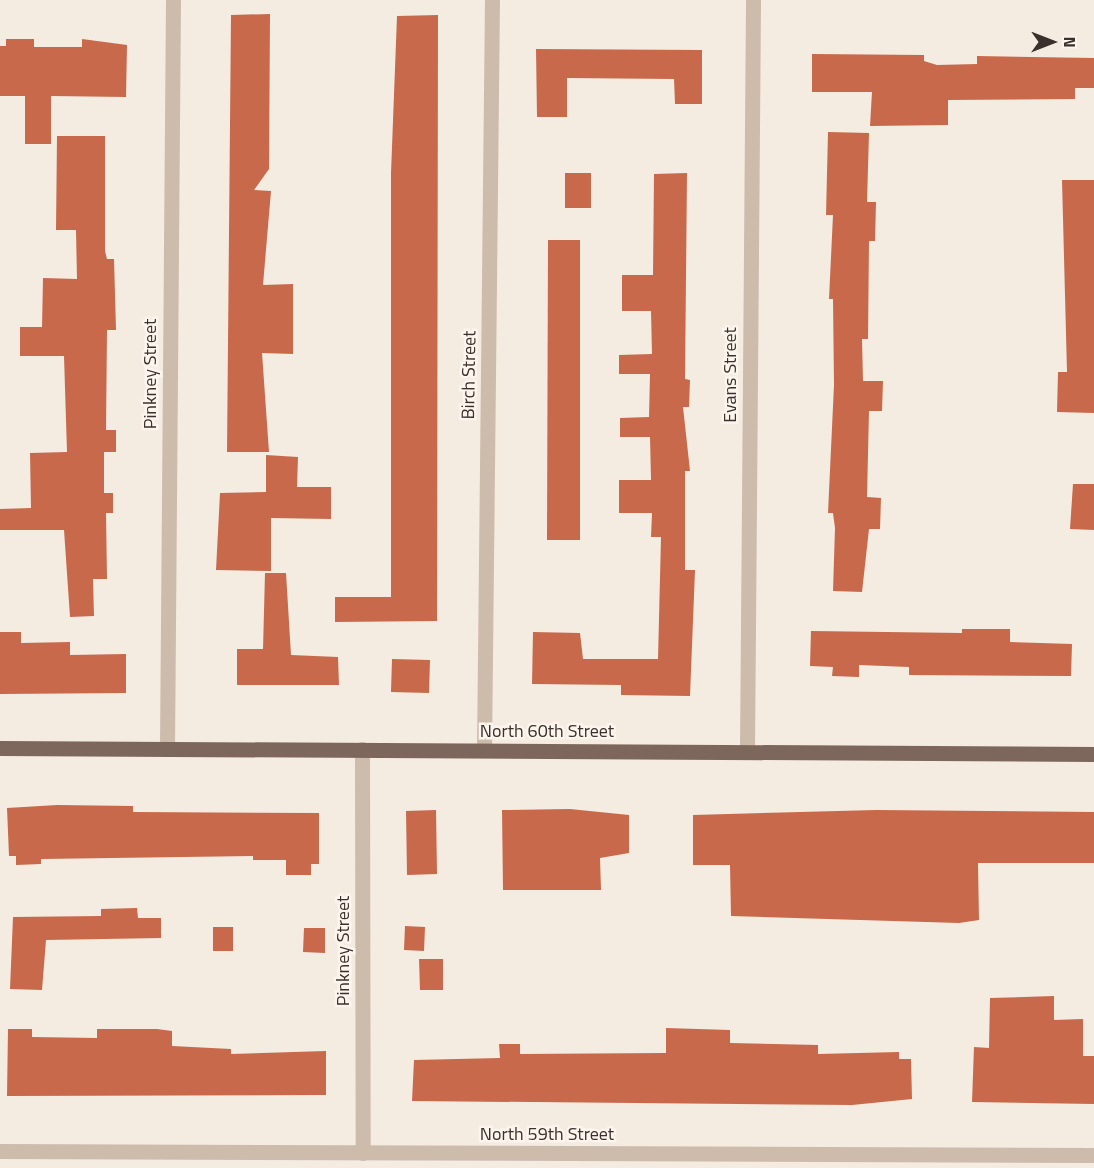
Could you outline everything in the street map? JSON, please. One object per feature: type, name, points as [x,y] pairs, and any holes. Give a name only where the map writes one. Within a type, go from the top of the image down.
[{"type":"main road","name":"North 60th Street","points":[[0,748],[1094,754]]},
{"type":"street","name":"Pinkney Street","points":[[167,748],[173,0]]},
{"type":"street","name":"Birch Street","points":[[484,750],[492,0]]},
{"type":"street","name":"Evans Street","points":[[747,751],[753,0]]},
{"type":"street","name":"Pinkney Street","points":[[362,749],[363,1153]]},
{"type":"street","name":"North 59th Street","points":[[0,1151],[1094,1155]]},
{"type":"building","points":[[270,14],[269,169],[254,190],[271,191],[263,285],[293,284],[293,354],[262,353],[269,452],[227,452],[231,15]]},
{"type":"building","points":[[438,15],[437,621],[335,622],[335,597],[391,597],[391,173],[397,16]]},
{"type":"building","points":[[6,39],[34,39],[34,47],[82,47],[82,39],[127,45],[126,97],[51,96],[51,144],[25,144],[25,96],[0,96],[0,46],[6,46]]},
{"type":"building","points":[[536,49],[702,50],[702,104],[675,104],[674,79],[567,78],[567,117],[537,117]]},
{"type":"building","points":[[812,54],[924,55],[924,61],[937,65],[977,64],[977,56],[1094,58],[1094,88],[1075,88],[1075,99],[948,100],[948,125],[870,126],[872,92],[812,92]]},
{"type":"building","points":[[828,132],[869,133],[867,202],[876,202],[875,241],[869,241],[868,339],[862,339],[863,381],[883,381],[882,411],[869,411],[867,497],[881,498],[880,529],[869,529],[862,592],[833,591],[835,528],[833,513],[828,513],[834,385],[833,299],[829,299],[833,215],[826,215]]},
{"type":"building","points":[[57,136],[105,136],[105,251],[107,259],[114,259],[116,330],[107,330],[106,430],[116,430],[116,452],[104,452],[104,493],[113,493],[113,513],[106,513],[107,579],[93,579],[94,616],[70,617],[64,530],[0,530],[0,509],[31,508],[30,453],[67,452],[64,356],[20,356],[20,327],[42,327],[43,278],[77,279],[76,230],[56,230]]},
{"type":"building","points":[[565,173],[591,173],[591,208],[565,208]]},
{"type":"building","points":[[687,173],[685,379],[690,380],[689,407],[683,407],[690,471],[685,471],[685,570],[695,570],[690,696],[621,695],[621,685],[532,684],[533,632],[580,633],[583,659],[658,659],[661,537],[651,537],[652,513],[619,513],[619,480],[651,480],[650,437],[620,437],[620,418],[649,417],[650,374],[619,374],[619,355],[652,354],[651,311],[622,311],[622,275],[653,275],[654,174]]},
{"type":"building","points":[[1062,180],[1094,180],[1094,413],[1057,412],[1058,372],[1067,372]]},
{"type":"building","points":[[548,240],[580,240],[580,540],[547,540]]},
{"type":"building","points":[[266,455],[298,457],[297,487],[331,487],[331,519],[271,518],[271,571],[216,570],[220,493],[266,492]]},
{"type":"building","points":[[1073,484],[1094,484],[1094,530],[1070,529]]},
{"type":"building","points":[[265,573],[286,573],[291,655],[338,657],[339,685],[237,685],[237,649],[263,649]]},
{"type":"building","points":[[962,629],[1010,629],[1010,642],[1072,644],[1071,676],[909,675],[909,667],[859,665],[859,677],[832,676],[833,667],[810,666],[811,631],[962,633]]},
{"type":"building","points":[[0,632],[21,632],[21,643],[70,642],[70,655],[126,654],[126,693],[0,694]]},
{"type":"building","points":[[392,659],[430,660],[429,693],[391,692]]},
{"type":"building","points":[[57,805],[133,806],[133,812],[319,813],[319,864],[311,864],[311,875],[286,875],[286,860],[253,860],[253,856],[41,859],[41,864],[16,865],[16,856],[9,856],[7,808]]},
{"type":"building","points":[[570,809],[629,815],[629,853],[600,858],[601,890],[503,890],[502,810]]},
{"type":"building","points":[[436,810],[437,874],[407,875],[406,811]]},
{"type":"building","points":[[876,810],[1094,812],[1094,863],[978,863],[979,920],[959,923],[731,916],[730,865],[693,865],[693,815]]},
{"type":"building","points":[[137,908],[138,918],[161,918],[161,938],[46,940],[42,990],[10,989],[13,917],[101,916],[101,909]]},
{"type":"building","points":[[405,926],[425,927],[424,951],[404,950]]},
{"type":"building","points":[[213,927],[233,927],[233,951],[213,951]]},
{"type":"building","points":[[304,928],[325,928],[325,953],[303,952]]},
{"type":"building","points":[[419,959],[443,959],[443,990],[420,990]]},
{"type":"building","points":[[1054,996],[1054,1020],[1083,1019],[1083,1056],[1094,1056],[1094,1104],[972,1102],[974,1047],[989,1048],[990,998]]},
{"type":"building","points":[[666,1028],[730,1030],[730,1043],[818,1045],[818,1054],[899,1052],[899,1059],[911,1059],[912,1099],[852,1105],[412,1101],[414,1060],[500,1058],[499,1044],[520,1044],[520,1054],[666,1053]]},
{"type":"building","points":[[8,1029],[32,1029],[32,1037],[97,1038],[97,1029],[157,1029],[172,1031],[172,1046],[231,1049],[231,1054],[326,1051],[326,1095],[7,1096]]}]
